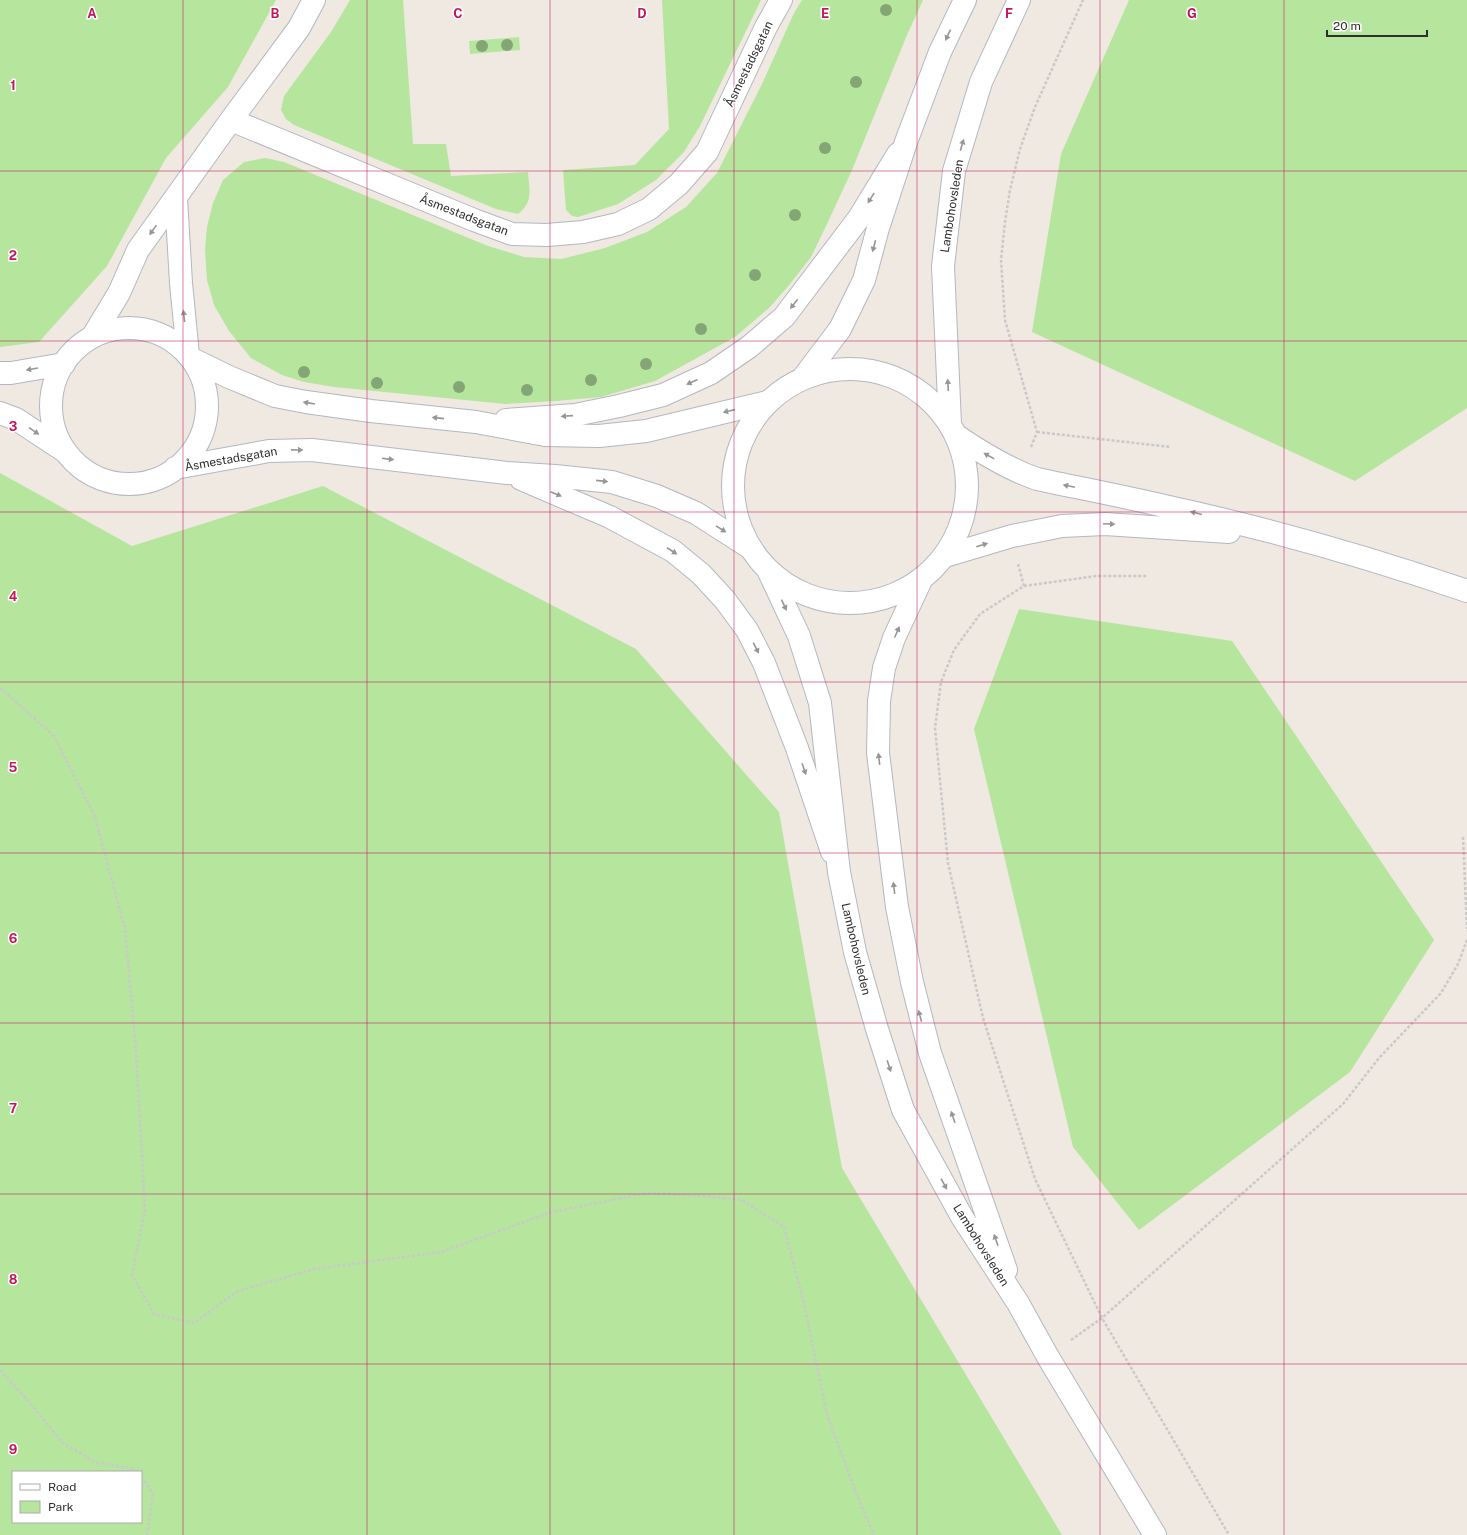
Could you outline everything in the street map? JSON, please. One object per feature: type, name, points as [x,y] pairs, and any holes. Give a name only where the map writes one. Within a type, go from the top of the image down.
[{"type":"street","points":[[93,336],[119,293],[138,250],[230,120],[299,28],[314,0]]},
{"type":"street","name":"Åsmestadsgatan","points":[[230,120],[474,220],[512,234],[547,235],[583,232],[618,224],[649,209],[679,184],[708,152],[766,27],[781,0]]},
{"type":"street","points":[[803,378],[840,329],[864,280],[878,228],[906,142],[940,52],[965,0]]},
{"type":"street","name":"Lambohovsleden","points":[[953,430],[943,266],[954,171],[981,82],[1020,0]]},
{"type":"street","points":[[476,422],[575,415],[619,406],[663,395],[711,373],[749,347],[784,317],[859,218],[906,142]]},
{"type":"street","points":[[176,198],[181,283],[190,357]]},
{"type":"street","points":[[0,413],[16,419],[67,453],[80,466],[94,475],[110,481],[127,484],[144,482],[160,477],[176,468],[187,458],[196,446],[203,432],[207,402],[205,387],[200,372],[190,357],[172,340],[147,329],[119,328],[93,336],[72,353],[64,364],[56,378],[52,393],[51,409],[55,430],[67,453]]},
{"type":"street","points":[[190,357],[229,377],[275,396],[371,411],[476,422],[545,436],[599,436],[646,430],[767,402]]},
{"type":"street","points":[[0,373],[11,373],[64,364]]},
{"type":"street","points":[[850,368],[870,369],[890,375],[921,391],[941,410],[953,430],[964,452],[968,492],[961,527],[945,556],[920,580],[894,595],[867,603],[840,603],[809,597],[787,586],[768,570],[749,547],[736,516],[732,492],[734,468],[743,437],[754,418],[767,402],[784,388],[803,378],[826,370],[850,368]]},
{"type":"street","points":[[953,430],[977,449],[1022,474],[1036,479],[1165,506],[1288,536],[1467,591]]},
{"type":"street","name":"Åsmestadsgatan","points":[[176,468],[269,451],[312,450],[507,473],[612,482],[657,496],[696,513],[749,547]]},
{"type":"street","points":[[507,473],[610,517],[673,551],[702,574],[725,600],[747,630],[764,663],[797,748],[839,872]]},
{"type":"street","points":[[945,556],[1012,536],[1062,526],[1104,524],[1288,536]]},
{"type":"street","name":"Lambohovsleden","points":[[768,570],[799,636],[820,703],[839,872],[855,952],[877,1029],[903,1110],[962,1217],[1018,1303],[1048,1357],[1155,1535]]},
{"type":"street","name":"Lambohovsleden","points":[[920,580],[894,638],[884,668],[879,701],[878,753],[897,907],[912,982],[930,1053],[1018,1303]]},
{"type":"path","points":[[1022,474],[1037,432],[1005,320],[1001,260],[1004,222],[1020,149],[1044,86],[1083,0]]},
{"type":"path","points":[[1037,432],[1171,447]]},
{"type":"path","points":[[1012,536],[1024,586]]},
{"type":"path","points":[[1146,576],[1096,576],[1024,586],[980,614],[954,650],[941,682],[935,728],[948,863],[983,1018],[1035,1179],[1102,1318],[1229,1535]]},
{"type":"path","points":[[0,688],[54,736],[95,816],[125,929],[136,1052],[145,1209],[132,1275],[154,1314],[194,1323],[238,1291],[306,1271],[441,1252],[552,1212],[647,1193],[742,1200],[784,1226],[804,1308],[827,1415],[858,1498],[874,1535]]},
{"type":"path","points":[[1463,837],[1467,929]]},
{"type":"path","points":[[1048,1357],[1102,1318],[1343,1104],[1379,1058],[1441,994],[1458,964],[1467,940]]},
{"type":"path","points":[[0,1370],[63,1443],[95,1462],[134,1469],[136,1471]]},
{"type":"path","points":[[142,1478],[153,1493],[147,1535]]},
{"type":"green space","points":[[0,0],[276,0],[228,87],[166,158],[107,266],[39,342],[0,347]]},
{"type":"green space","points":[[350,0],[403,0],[413,144],[446,144],[451,176],[528,172],[528,200],[526,205],[518,214],[496,209],[294,125],[286,119],[281,110],[284,96],[331,32]]},
{"type":"green space","points":[[662,0],[761,0],[700,126],[684,152],[656,180],[618,204],[578,217],[572,216],[566,210],[563,170],[635,165],[669,129]]},
{"type":"green space","points":[[802,0],[923,0],[907,35],[852,170],[811,257],[770,307],[735,337],[655,381],[601,397],[505,404],[334,387],[304,382],[282,375],[251,358],[229,331],[214,305],[207,280],[205,250],[207,227],[213,203],[223,180],[244,162],[265,158],[284,162],[488,246],[524,257],[561,259],[605,248],[647,232],[686,207],[717,173],[762,84],[794,13]]},
{"type":"green space","points":[[1129,0],[1467,0],[1467,408],[1355,481],[1032,332],[1061,154]]},
{"type":"green space","points":[[519,37],[520,50],[470,54],[469,41]]},
{"type":"green space","points":[[0,473],[132,546],[323,486],[636,649],[779,812],[842,1168],[1062,1535],[0,1535]]},
{"type":"green space","points":[[1019,609],[1232,641],[1434,940],[1350,1072],[1139,1230],[1073,1147],[974,729]]}]
